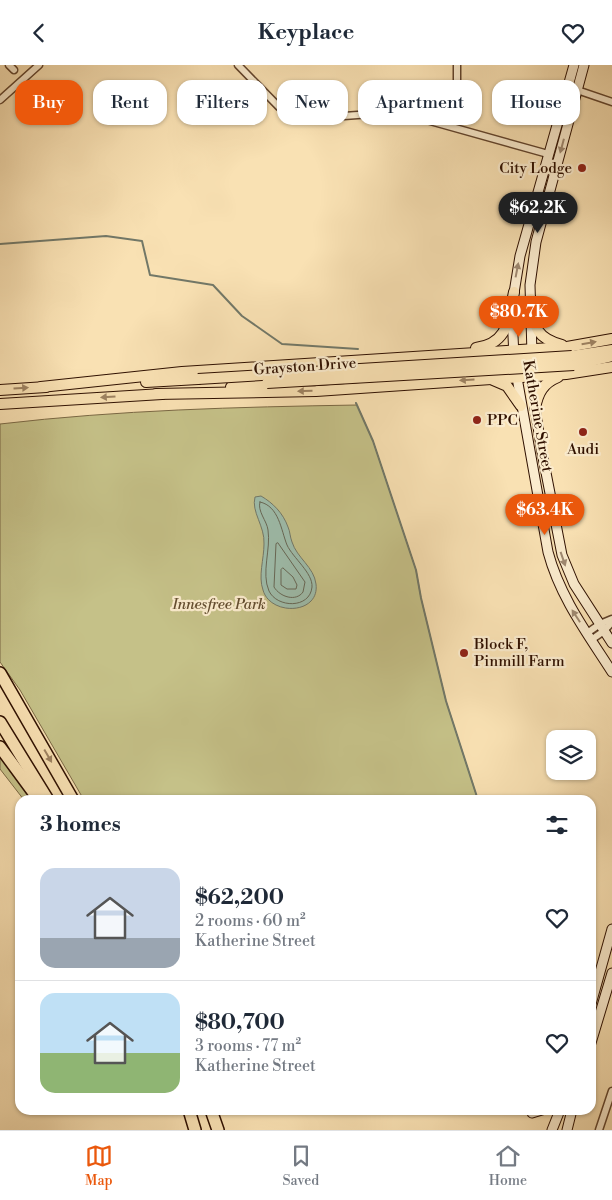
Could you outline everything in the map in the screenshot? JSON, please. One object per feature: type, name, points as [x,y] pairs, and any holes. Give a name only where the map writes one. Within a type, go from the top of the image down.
[{"type":"highway","points":[[0,673],[71,795]]},
{"type":"highway","points":[[0,685],[23,714]]},
{"type":"highway","points":[[0,722],[45,795]]},
{"type":"highway","points":[[0,747],[35,795]]},
{"type":"highway","points":[[190,1115],[195,1130]]},
{"type":"highway","points":[[213,1115],[218,1130]]},
{"type":"main road","name":"Katherine Street","points":[[574,65],[520,256],[514,292],[513,351],[516,377],[550,561],[565,598],[612,671]]},
{"type":"main road","name":"Katherine Street","points":[[580,80],[584,65]]},
{"type":"main road","name":"Katherine Street","points":[[567,125],[538,233],[532,270],[531,349],[535,408],[562,555],[574,584],[612,643]]},
{"type":"main road","points":[[409,358],[478,348],[495,342],[506,328],[514,292]]},
{"type":"main road","points":[[531,299],[535,325],[540,334],[546,340],[567,347]]},
{"type":"main road","points":[[42,387],[182,372],[567,347],[612,339]]},
{"type":"main road","name":"Grayston Drive","points":[[0,390],[572,356],[612,350]]},
{"type":"main road","name":"Grayston Drive","points":[[0,404],[156,394],[267,383],[574,365],[612,357]]},
{"type":"main road","points":[[156,394],[316,391],[533,377],[612,367]]},
{"type":"main road","points":[[535,408],[538,396],[546,383],[566,374]]},
{"type":"main road","points":[[490,379],[507,386],[521,405]]},
{"type":"main road","points":[[596,989],[612,929]]},
{"type":"main road","points":[[596,1026],[612,973]]},
{"type":"main road","points":[[554,1128],[558,1115]]},
{"type":"main road","points":[[566,1130],[570,1115]]},
{"type":"street","points":[[0,100],[39,65]]},
{"type":"street","points":[[238,65],[280,107],[299,117],[318,118],[358,114]]},
{"type":"street","points":[[457,80],[458,65]]},
{"type":"street","points":[[580,91],[612,102]]},
{"type":"street","points":[[449,125],[548,154]]},
{"type":"street","points":[[589,636],[612,621]]},
{"type":"street","points":[[599,1130],[612,1091]]},
{"type":"street","points":[[554,1128],[566,1130]]},
{"type":"green space","name":"Innesfree Park","points":[[357,405],[373,441],[416,570],[446,701],[476,795],[81,795],[20,690],[0,662],[0,424],[89,415],[223,408]]},
{"type":"green space","points":[[0,754],[29,795],[20,795],[0,769]]},
{"type":"water","points":[[261,496],[270,502],[283,517],[289,529],[294,548],[315,578],[315,594],[310,602],[303,606],[284,608],[267,598],[263,590],[261,573],[264,537],[254,503],[255,497]]},
{"type":"waterway","points":[[0,244],[106,236],[142,241],[150,275],[213,285],[242,316],[282,344],[358,349]]},
{"type":"waterway","points":[[356,403],[373,441],[416,570],[446,701],[476,795]]},
{"type":"place","name":"City Lodge","points":[[582,168]]},
{"type":"place","name":"PPC","points":[[477,420]]},
{"type":"place","name":"Audi","points":[[583,432]]},
{"type":"place","name":"Block F, Pinmill Farm","points":[[464,653]]}]
